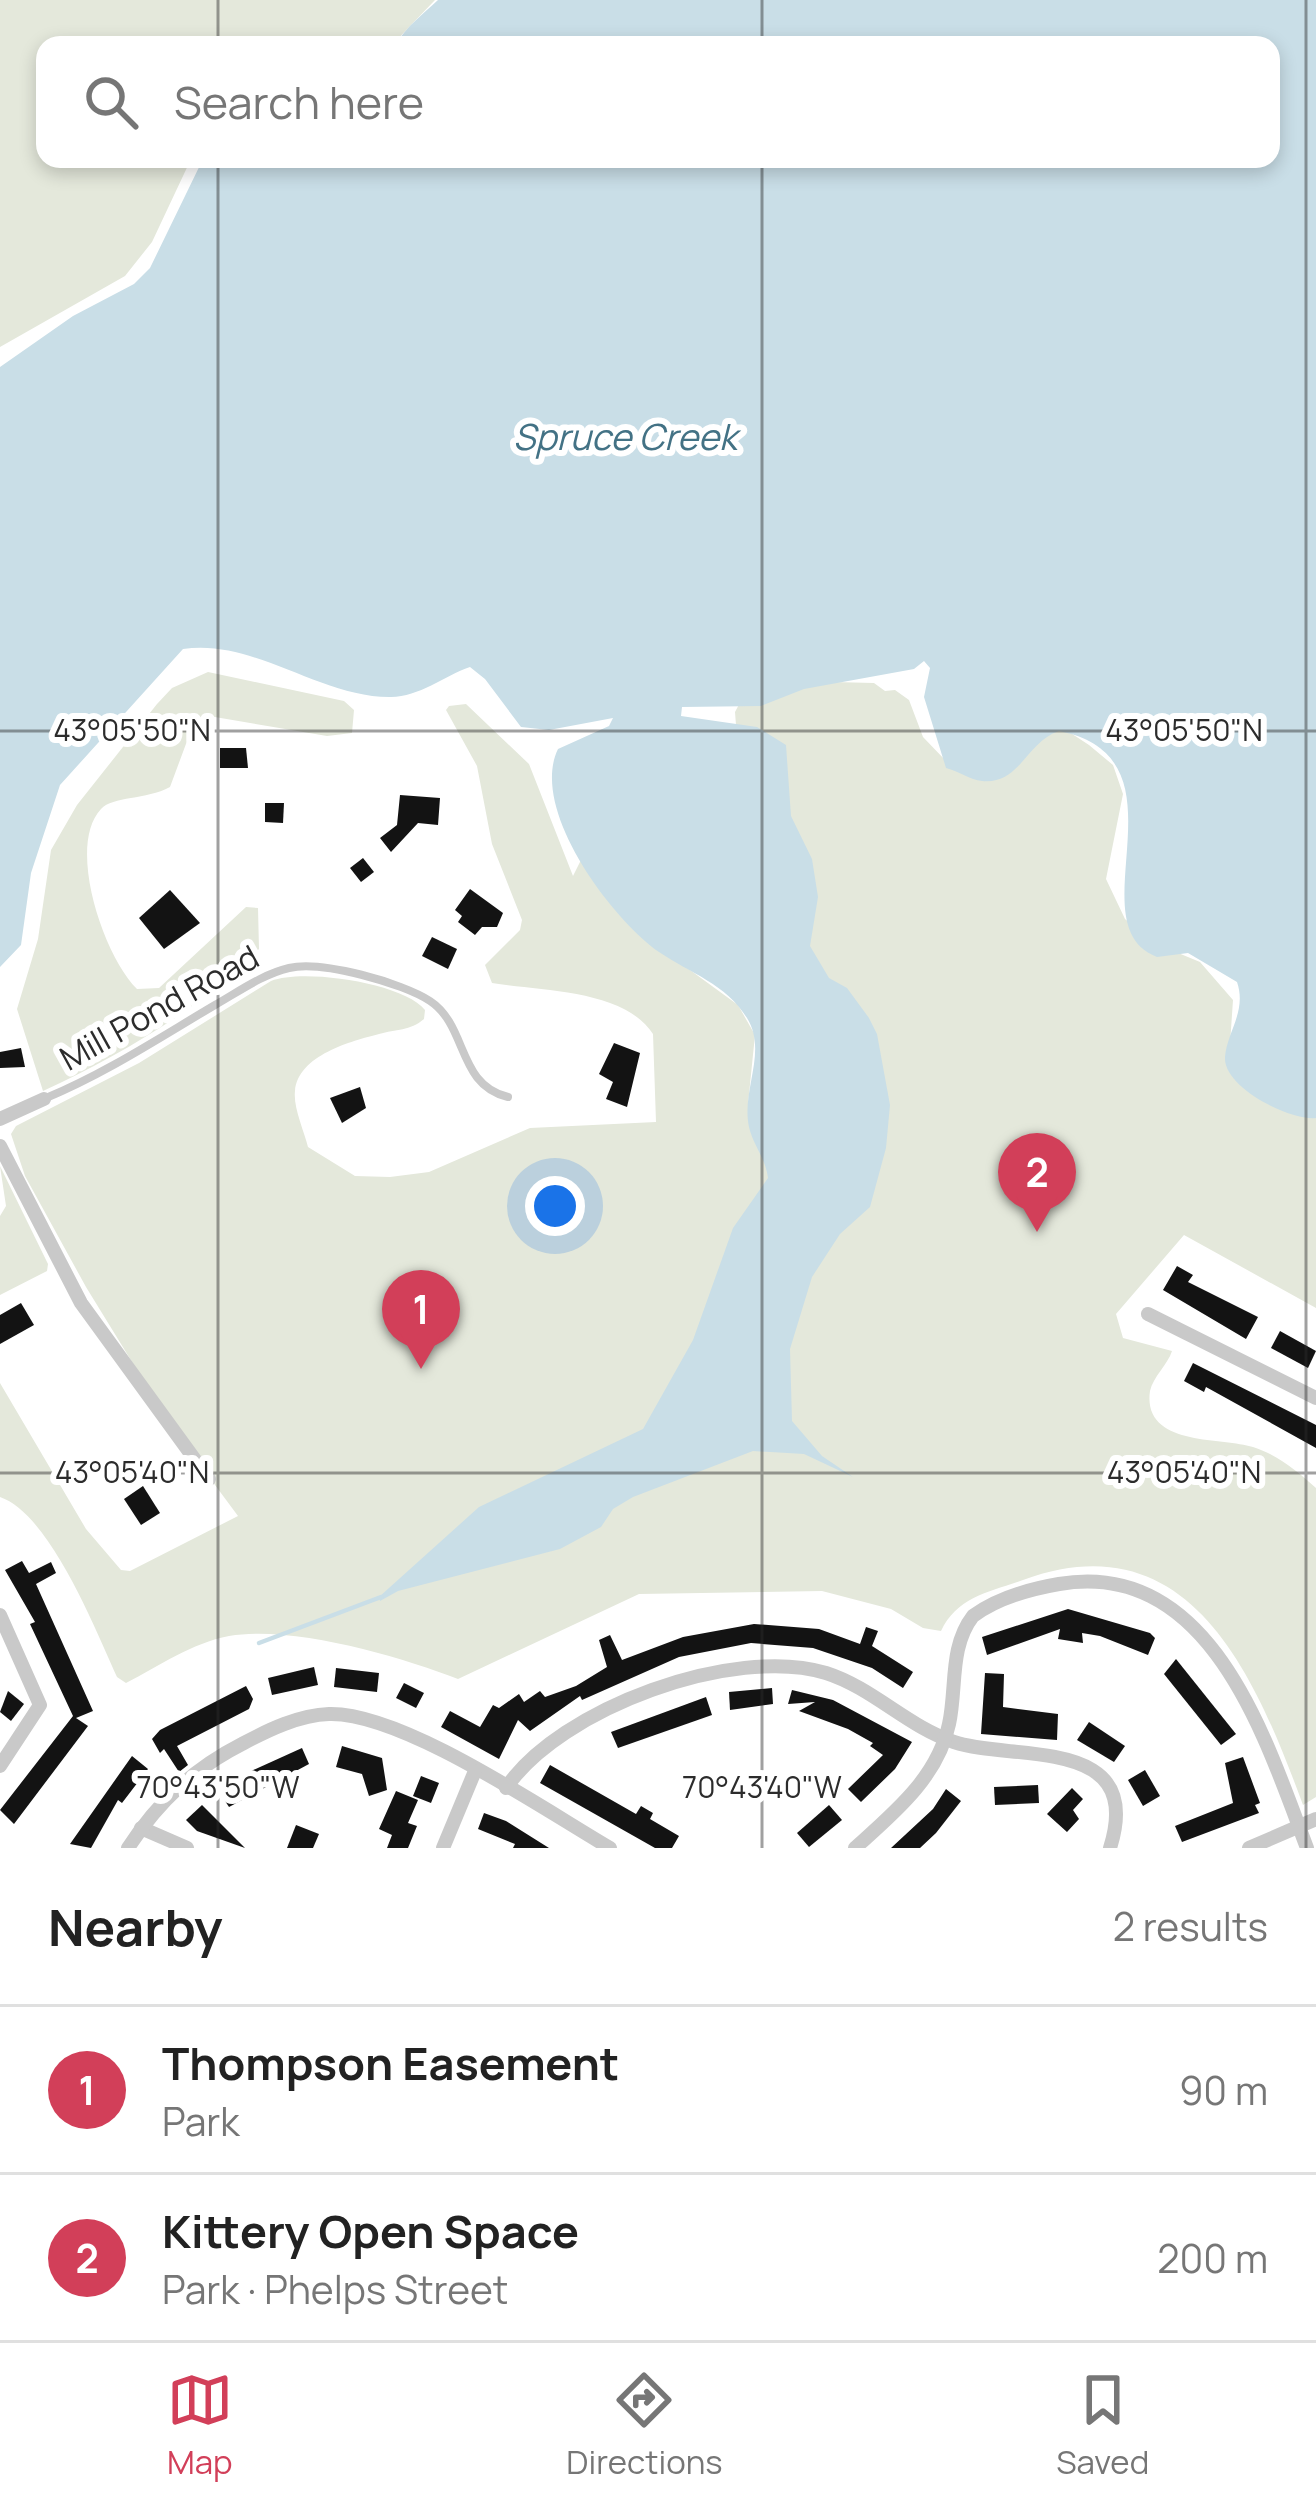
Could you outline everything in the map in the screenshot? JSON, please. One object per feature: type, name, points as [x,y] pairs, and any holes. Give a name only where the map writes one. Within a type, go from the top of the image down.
[{"type":"street","name":"Mill Pond Road","points":[[0,1119],[44,1099]]},
{"type":"street","points":[[0,1146],[79,1300],[209,1479]]},
{"type":"street","points":[[1148,1314],[1316,1398]]},
{"type":"street","points":[[855,1848],[922,1781],[946,1739],[958,1649],[973,1616],[1052,1585],[1114,1583],[1139,1591],[1190,1627],[1236,1679],[1268,1738],[1307,1848]]},
{"type":"street","points":[[0,1615],[40,1705],[0,1766]]},
{"type":"street","points":[[506,1788],[537,1754],[612,1708],[703,1676],[787,1666],[826,1673],[946,1739],[1057,1754],[1088,1768],[1112,1799],[1115,1826],[1110,1848]]},
{"type":"street","points":[[128,1848],[180,1784],[226,1752],[313,1715],[382,1723],[610,1848]]},
{"type":"street","points":[[443,1848],[476,1771]]},
{"type":"street","points":[[1249,1848],[1316,1819]]},
{"type":"street","points":[[141,1828],[188,1848]]},
{"type":"lane","name":"Mill Pond Road","points":[[44,1099],[108,1070],[253,984],[296,967],[379,980],[433,1003],[446,1016],[474,1076],[493,1093],[508,1096]]},
{"type":"shaded area","points":[[0,0],[435,0],[401,36],[36,36],[36,168],[187,168],[152,242],[125,276],[0,347]]},
{"type":"shaded area","points":[[208,672],[344,701],[354,710],[352,733],[327,736],[209,716],[193,725],[170,787],[101,809],[91,826],[88,874],[102,928],[137,989],[159,988],[246,907],[258,908],[259,949],[212,991],[157,1029],[43,1091],[17,1009],[38,939],[51,850],[77,805],[157,704],[172,688]]},
{"type":"shaded area","points":[[752,680],[874,683],[885,691],[895,690],[909,700],[923,737],[947,762],[1037,731],[1063,728],[1089,745],[1113,765],[1123,794],[1106,879],[1125,919],[1154,943],[1200,962],[1233,1000],[1230,1044],[1249,1060],[1316,1060],[1316,1308],[1184,1235],[1116,1314],[1123,1338],[1172,1351],[1150,1391],[1158,1422],[1187,1436],[1262,1450],[1316,1488],[1316,1797],[1303,1805],[1263,1708],[1238,1662],[1208,1622],[1173,1590],[1131,1571],[1081,1567],[1023,1580],[965,1603],[941,1631],[923,1628],[891,1609],[822,1591],[639,1594],[458,1679],[345,1645],[255,1634],[202,1644],[126,1683],[117,1677],[53,1549],[19,1508],[0,1497],[0,1383],[86,1529],[121,1570],[130,1571],[238,1516],[172,1427],[86,1287],[25,1176],[11,1134],[16,1126],[139,1063],[271,981],[306,976],[352,980],[397,992],[425,1010],[424,1019],[413,1026],[328,1052],[298,1079],[296,1104],[308,1147],[355,1176],[429,1172],[530,1128],[656,1122],[653,1034],[640,1019],[602,1000],[492,983],[485,965],[520,930],[522,920],[492,844],[477,766],[446,710],[449,706],[466,704],[529,764],[573,876],[581,860],[631,927],[738,1005],[755,1035],[748,1104],[768,1147],[735,712]]},
{"type":"shaded area","points":[[0,1166],[48,1264],[47,1271],[0,1295],[0,1216],[6,1206]]},
{"type":"water","name":"Spruce Creek","points":[[438,0],[1316,0],[1316,1118],[1291,1114],[1260,1100],[1227,1069],[1226,1048],[1240,1002],[1237,982],[1188,953],[1157,957],[1134,939],[1125,912],[1128,806],[1120,773],[1099,747],[1059,731],[1038,744],[1014,770],[995,780],[978,780],[946,768],[924,697],[930,668],[924,661],[914,669],[804,689],[761,706],[682,707],[681,716],[757,727],[786,745],[791,816],[812,859],[818,897],[810,946],[829,978],[847,988],[877,1034],[890,1105],[886,1148],[870,1207],[840,1234],[812,1277],[790,1349],[792,1421],[822,1456],[853,1477],[804,1454],[753,1451],[633,1497],[613,1509],[601,1527],[560,1549],[398,1591],[380,1601],[479,1507],[643,1429],[693,1340],[733,1228],[768,1178],[747,1113],[755,1058],[753,1031],[729,996],[659,952],[619,914],[598,889],[565,831],[552,774],[558,749],[609,726],[613,718],[549,730],[521,727],[485,679],[470,667],[421,690],[391,697],[339,688],[235,652],[183,649],[60,785],[31,873],[21,945],[0,967],[0,367],[73,316],[134,284],[150,268],[199,168],[1280,168],[1280,36],[402,36]]},
{"type":"building","points":[[220,748],[246,748],[248,768],[220,768]]},
{"type":"building","points":[[400,795],[440,798],[438,825],[418,823],[391,852],[380,838],[397,825]]},
{"type":"building","points":[[265,803],[284,803],[283,823],[265,822]]},
{"type":"building","points":[[363,858],[374,872],[361,882],[350,868]]},
{"type":"building","points":[[470,889],[503,913],[497,927],[482,927],[475,935],[458,922],[462,916],[455,910]]},
{"type":"building","points":[[170,890],[200,923],[164,949],[139,918]]},
{"type":"building","points":[[432,937],[457,949],[448,969],[422,956]]},
{"type":"building","points":[[614,1043],[640,1053],[627,1107],[606,1099],[613,1082],[599,1074]]},
{"type":"building","points":[[21,1048],[25,1067],[0,1068],[0,1052]]},
{"type":"building","points":[[360,1087],[366,1108],[342,1123],[330,1098]]},
{"type":"building","points":[[1177,1266],[1193,1275],[1188,1282],[1258,1317],[1246,1339],[1163,1290]]},
{"type":"building","points":[[21,1303],[34,1325],[0,1344],[0,1315]]},
{"type":"building","points":[[1280,1331],[1316,1351],[1308,1368],[1271,1348]]},
{"type":"building","points":[[1193,1363],[1316,1425],[1316,1448],[1206,1387],[1204,1392],[1184,1381]]},
{"type":"building","points":[[143,1486],[160,1513],[141,1525],[124,1499]]},
{"type":"building","points":[[22,1561],[29,1573],[51,1562],[56,1573],[36,1584],[93,1711],[76,1718],[88,1726],[14,1824],[0,1810],[73,1716],[30,1624],[35,1622],[5,1570]]},
{"type":"building","points":[[1068,1609],[1150,1633],[1155,1638],[1148,1655],[1100,1636],[1082,1633],[1083,1643],[1058,1639],[1060,1629],[987,1655],[982,1637]]},
{"type":"building","points":[[754,1624],[819,1629],[860,1644],[866,1627],[878,1631],[872,1646],[913,1672],[903,1688],[872,1668],[813,1648],[751,1643],[679,1657],[582,1700],[580,1696],[530,1731],[518,1720],[499,1759],[441,1727],[450,1711],[480,1727],[493,1705],[499,1708],[519,1694],[524,1702],[540,1691],[545,1697],[576,1686],[607,1667],[599,1640],[610,1635],[622,1660],[683,1637]]},
{"type":"building","points":[[1176,1659],[1236,1734],[1221,1745],[1164,1674]]},
{"type":"building","points":[[314,1667],[318,1685],[272,1695],[268,1678]]},
{"type":"building","points":[[336,1668],[379,1673],[377,1692],[334,1687]]},
{"type":"building","points":[[985,1673],[1004,1674],[1003,1707],[1058,1714],[1057,1740],[981,1734]]},
{"type":"building","points":[[404,1683],[424,1693],[416,1708],[396,1698]]},
{"type":"building","points":[[246,1686],[253,1699],[249,1709],[177,1746],[188,1765],[179,1772],[164,1749],[160,1753],[152,1739],[160,1730]]},
{"type":"building","points":[[772,1688],[773,1704],[730,1710],[729,1692]]},
{"type":"building","points":[[792,1690],[833,1700],[912,1742],[895,1769],[861,1802],[848,1789],[883,1755],[870,1746],[873,1743],[848,1729],[799,1711],[815,1702],[788,1704]]},
{"type":"building","points":[[8,1691],[24,1704],[11,1721],[0,1712]]},
{"type":"building","points":[[706,1697],[712,1715],[618,1748],[611,1732]]},
{"type":"building","points":[[1089,1722],[1125,1746],[1114,1762],[1077,1740]]},
{"type":"building","points":[[342,1746],[382,1758],[387,1790],[369,1796],[362,1774],[336,1767]]},
{"type":"building","points":[[302,1748],[309,1764],[229,1807],[216,1787]]},
{"type":"building","points":[[132,1756],[148,1769],[122,1803],[118,1800],[91,1848],[70,1844]]},
{"type":"building","points":[[1243,1757],[1260,1803],[1255,1805],[1259,1813],[1182,1842],[1175,1826],[1233,1803],[1225,1763]]},
{"type":"building","points":[[550,1765],[636,1814],[641,1806],[653,1813],[650,1819],[679,1836],[672,1848],[655,1848],[540,1783]]},
{"type":"building","points":[[1145,1770],[1160,1796],[1143,1806],[1128,1780]]},
{"type":"building","points":[[421,1776],[439,1783],[431,1803],[413,1796]]},
{"type":"building","points":[[1038,1785],[1039,1803],[995,1805],[994,1787]]},
{"type":"building","points":[[1072,1788],[1083,1799],[1073,1810],[1079,1819],[1067,1832],[1047,1814]]},
{"type":"building","points":[[946,1789],[961,1801],[936,1833],[920,1848],[891,1848],[933,1809]]},
{"type":"building","points":[[396,1791],[418,1800],[408,1823],[417,1826],[408,1848],[387,1848],[392,1835],[379,1829]]},
{"type":"building","points":[[202,1805],[245,1848],[197,1831],[186,1820]]},
{"type":"building","points":[[829,1805],[842,1820],[809,1847],[797,1833]]},
{"type":"building","points":[[484,1813],[549,1848],[513,1848],[515,1844],[478,1829]]},
{"type":"building","points":[[296,1825],[319,1834],[313,1848],[287,1848]]},
{"type":"waterway","points":[[259,1643],[381,1597]]},
{"type":"place","name":"Kittery Open Space","points":[[1037,1232]]},
{"type":"place","name":"Thompson Easement","points":[[421,1369]]}]
